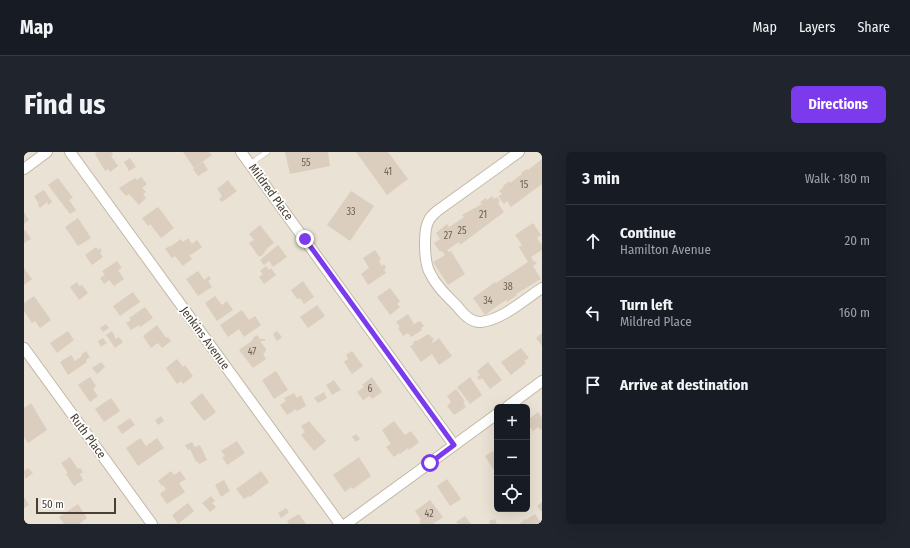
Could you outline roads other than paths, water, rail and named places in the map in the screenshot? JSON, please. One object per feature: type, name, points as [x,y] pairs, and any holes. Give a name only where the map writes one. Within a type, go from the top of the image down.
[{"type":"street","points":[[24,169],[47,152]]},
{"type":"street","name":"Jenkins Avenue","points":[[70,152],[340,524]]},
{"type":"street","name":"Mildred Place","points":[[241,152],[454,445]]},
{"type":"street","points":[[518,152],[437,211],[429,219],[426,228],[426,260],[429,273],[442,290],[465,316],[473,321],[481,322],[498,317],[542,288]]},
{"type":"street","name":"Ruth Place","points":[[24,348],[152,524]]},
{"type":"street","points":[[511,404],[542,381]]},
{"type":"street","points":[[346,524],[494,416]]},
{"type":"lane","points":[[250,164],[267,152]]}]
